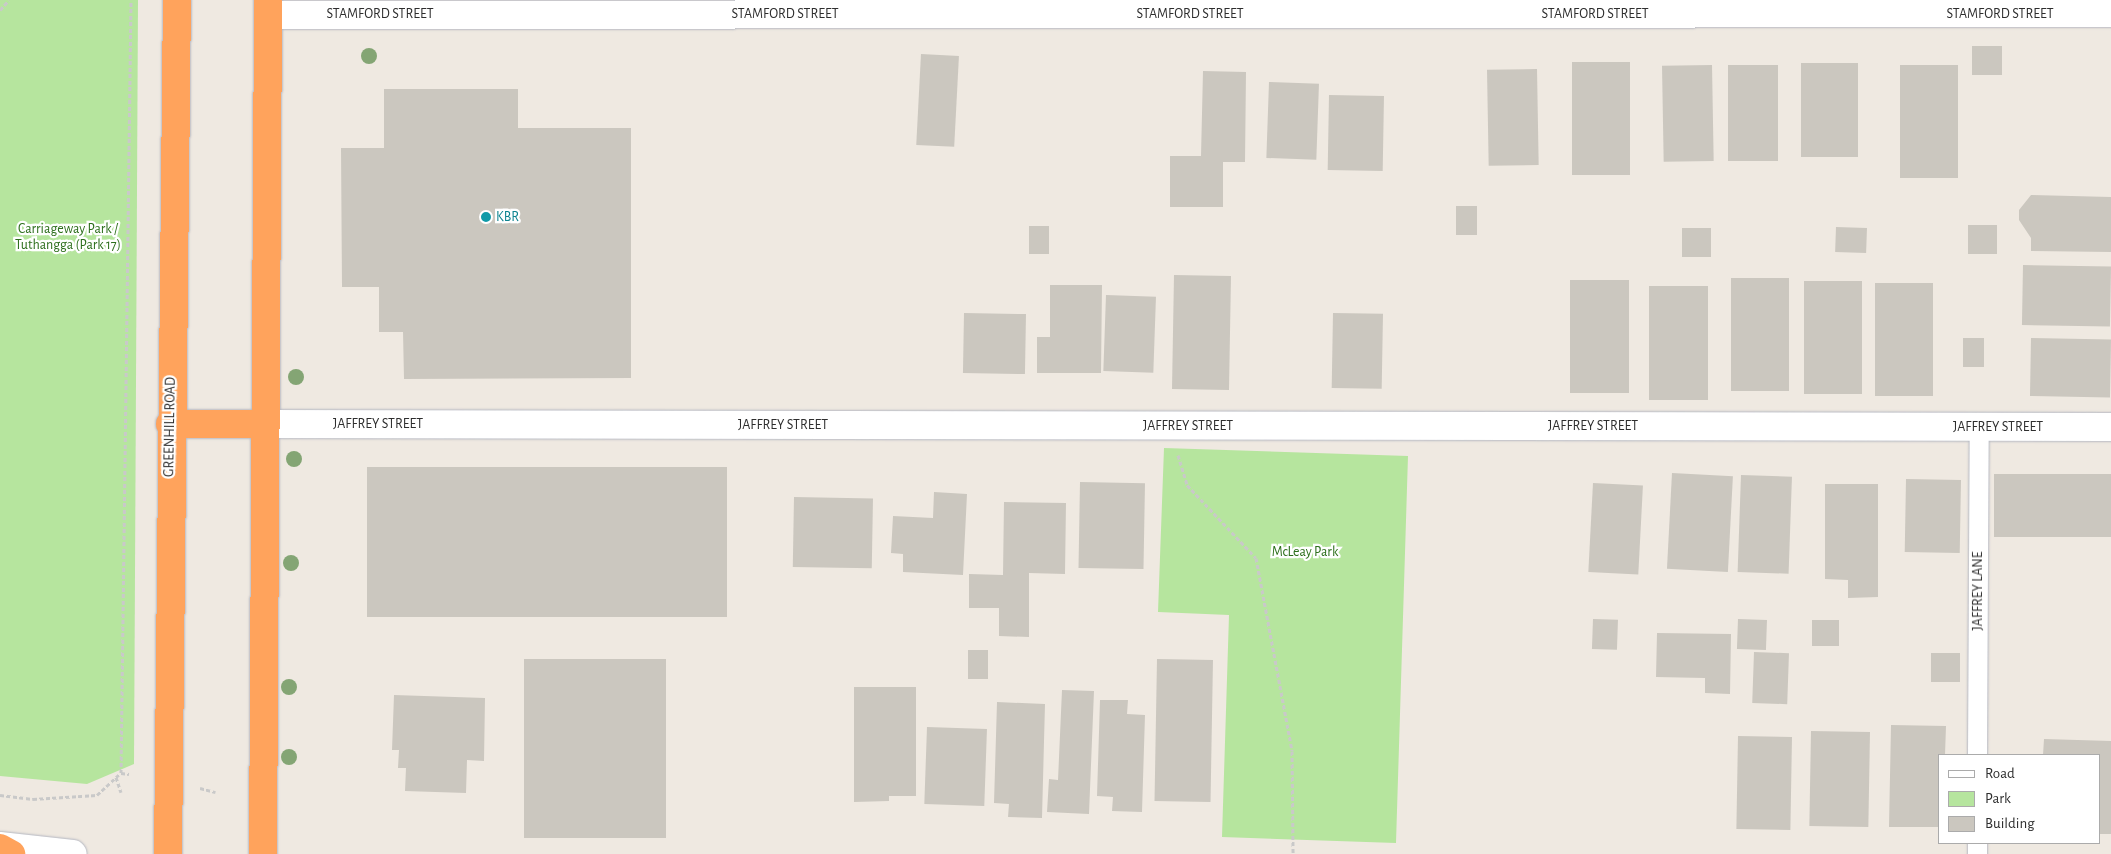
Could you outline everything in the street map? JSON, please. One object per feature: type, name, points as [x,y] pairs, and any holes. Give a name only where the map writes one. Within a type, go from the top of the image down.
[{"type":"highway","name":"GREENHILL ROAD","points":[[168,854],[170,424],[176,0]]},
{"type":"highway","points":[[263,854],[264,424],[268,7]]},
{"type":"highway","points":[[170,424],[264,424]]},
{"type":"highway","points":[[0,847],[12,854]]},
{"type":"street","name":"STAMFORD STREET","points":[[268,7],[1976,7],[2111,14]]},
{"type":"street","name":"JAFFREY STREET","points":[[264,424],[2111,427]]},
{"type":"street","points":[[0,847],[73,854]]},
{"type":"lane","name":"JAFFREY LANE","points":[[1977,754],[1980,427]]},
{"type":"path","points":[[0,10],[8,0]]},
{"type":"path","points":[[121,773],[131,0]]},
{"type":"path","points":[[1178,426],[1178,464],[1187,484],[1256,558],[1292,751],[1293,854]]},
{"type":"path","points":[[0,795],[33,799],[97,795],[121,773],[129,774]]},
{"type":"path","points":[[116,777],[121,792]]},
{"type":"path","points":[[200,788],[216,792]]},
{"type":"green space","name":"Carriageway Park / Tuthangga (Park 17)","points":[[0,0],[138,0],[134,764],[87,784],[0,776]]},
{"type":"green space","name":"McLeay Park","points":[[1164,448],[1408,456],[1396,843],[1222,837],[1229,615],[1158,612]]},
{"type":"building","points":[[1972,46],[2002,46],[2002,75],[1972,75]]},
{"type":"building","points":[[921,54],[959,56],[954,147],[916,145]]},
{"type":"building","points":[[1572,62],[1630,62],[1630,175],[1572,175]]},
{"type":"building","points":[[1801,63],[1858,63],[1858,157],[1801,157]]},
{"type":"building","points":[[1712,65],[1714,161],[1664,162],[1662,66]]},
{"type":"building","points":[[1728,65],[1778,65],[1778,161],[1728,161]]},
{"type":"building","points":[[1900,65],[1958,65],[1958,178],[1900,178]]},
{"type":"building","points":[[1537,69],[1539,165],[1489,166],[1487,70]]},
{"type":"building","points":[[1203,71],[1246,72],[1245,162],[1223,162],[1223,207],[1170,207],[1170,156],[1201,156]]},
{"type":"building","points":[[1269,82],[1319,84],[1316,160],[1266,158]]},
{"type":"building","name":"KBR","points":[[384,89],[518,89],[518,128],[631,128],[631,378],[404,379],[403,332],[379,332],[379,287],[342,287],[341,148],[384,148]]},
{"type":"building","points":[[1329,95],[1384,96],[1383,171],[1328,170]]},
{"type":"building","points":[[2031,195],[2111,197],[2111,252],[2031,251],[2031,238],[2019,220],[2019,210]]},
{"type":"building","points":[[1456,206],[1477,206],[1477,235],[1456,235]]},
{"type":"building","points":[[1968,225],[1997,225],[1997,254],[1968,254]]},
{"type":"building","points":[[1029,226],[1049,226],[1049,254],[1029,254]]},
{"type":"building","points":[[1836,227],[1867,228],[1866,253],[1835,252]]},
{"type":"building","points":[[1682,228],[1711,228],[1711,257],[1682,257]]},
{"type":"building","points":[[2023,265],[2111,267],[2110,327],[2022,325]]},
{"type":"building","points":[[1174,275],[1231,276],[1229,390],[1172,389]]},
{"type":"building","points":[[1731,278],[1789,278],[1789,391],[1731,391]]},
{"type":"building","points":[[1570,280],[1629,280],[1629,393],[1570,393]]},
{"type":"building","points":[[1804,281],[1862,281],[1862,394],[1804,394]]},
{"type":"building","points":[[1875,283],[1933,283],[1933,396],[1875,396]]},
{"type":"building","points":[[1050,285],[1102,285],[1101,373],[1037,373],[1037,337],[1050,337]]},
{"type":"building","points":[[1649,286],[1708,286],[1708,400],[1649,400]]},
{"type":"building","points":[[1106,295],[1156,297],[1153,373],[1103,371]]},
{"type":"building","points":[[964,313],[1026,314],[1025,374],[963,373]]},
{"type":"building","points":[[1333,313],[1383,314],[1382,389],[1332,388]]},
{"type":"building","points":[[1963,338],[1984,338],[1984,367],[1963,367]]},
{"type":"building","points":[[2031,338],[2111,339],[2110,397],[2030,396]]},
{"type":"building","points":[[367,467],[727,467],[727,617],[367,617]]},
{"type":"building","points":[[1672,473],[1733,476],[1728,572],[1667,569]]},
{"type":"building","points":[[1994,474],[2111,474],[2111,537],[1994,537]]},
{"type":"building","points":[[1741,475],[1792,477],[1789,574],[1738,572]]},
{"type":"building","points":[[1906,479],[1961,480],[1960,553],[1905,552]]},
{"type":"building","points":[[1080,482],[1145,483],[1143,569],[1078,568]]},
{"type":"building","points":[[1593,483],[1643,486],[1638,574],[1588,572]]},
{"type":"building","points":[[1825,484],[1878,484],[1878,597],[1848,598],[1848,580],[1825,579]]},
{"type":"building","points":[[934,492],[967,494],[963,575],[903,572],[903,554],[891,553],[893,516],[933,518]]},
{"type":"building","points":[[794,497],[873,498],[872,568],[793,567]]},
{"type":"building","points":[[1004,502],[1066,503],[1065,574],[1029,573],[1029,637],[999,636],[999,608],[969,608],[969,574],[1003,575]]},
{"type":"building","points":[[1593,619],[1618,620],[1617,650],[1592,649]]},
{"type":"building","points":[[1738,619],[1767,620],[1766,650],[1737,649]]},
{"type":"building","points":[[1812,620],[1839,620],[1839,646],[1812,646]]},
{"type":"building","points":[[1657,633],[1731,634],[1730,694],[1705,693],[1705,678],[1656,677]]},
{"type":"building","points":[[968,650],[988,650],[988,679],[968,679]]},
{"type":"building","points":[[1754,652],[1789,653],[1787,704],[1752,703]]},
{"type":"building","points":[[1931,653],[1960,653],[1960,682],[1931,682]]},
{"type":"building","points":[[524,659],[666,659],[666,838],[524,838]]},
{"type":"building","points":[[1157,659],[1213,660],[1211,802],[1155,801]]},
{"type":"building","points":[[854,687],[916,687],[916,796],[889,796],[889,801],[854,802]]},
{"type":"building","points":[[1062,690],[1094,691],[1089,814],[1047,812],[1049,779],[1058,780]]},
{"type":"building","points":[[394,695],[485,698],[484,761],[467,760],[466,793],[405,791],[406,768],[398,768],[399,750],[392,750]]},
{"type":"building","points":[[1100,700],[1128,700],[1127,714],[1145,715],[1142,812],[1112,811],[1113,797],[1097,796]]},
{"type":"building","points":[[997,702],[1045,704],[1042,818],[1008,817],[1009,804],[994,803]]},
{"type":"building","points":[[1891,725],[1946,726],[1945,754],[1938,754],[1938,827],[1889,827]]},
{"type":"building","points":[[927,727],[987,729],[984,806],[924,804]]},
{"type":"building","points":[[1811,731],[1870,732],[1868,827],[1809,826]]},
{"type":"building","points":[[1738,736],[1792,737],[1790,830],[1736,829]]},
{"type":"building","points":[[2044,739],[2111,741],[2111,834],[2101,834],[2101,754],[2043,754]]},
{"type":"place","name":"KBR","points":[[486,217]]}]
